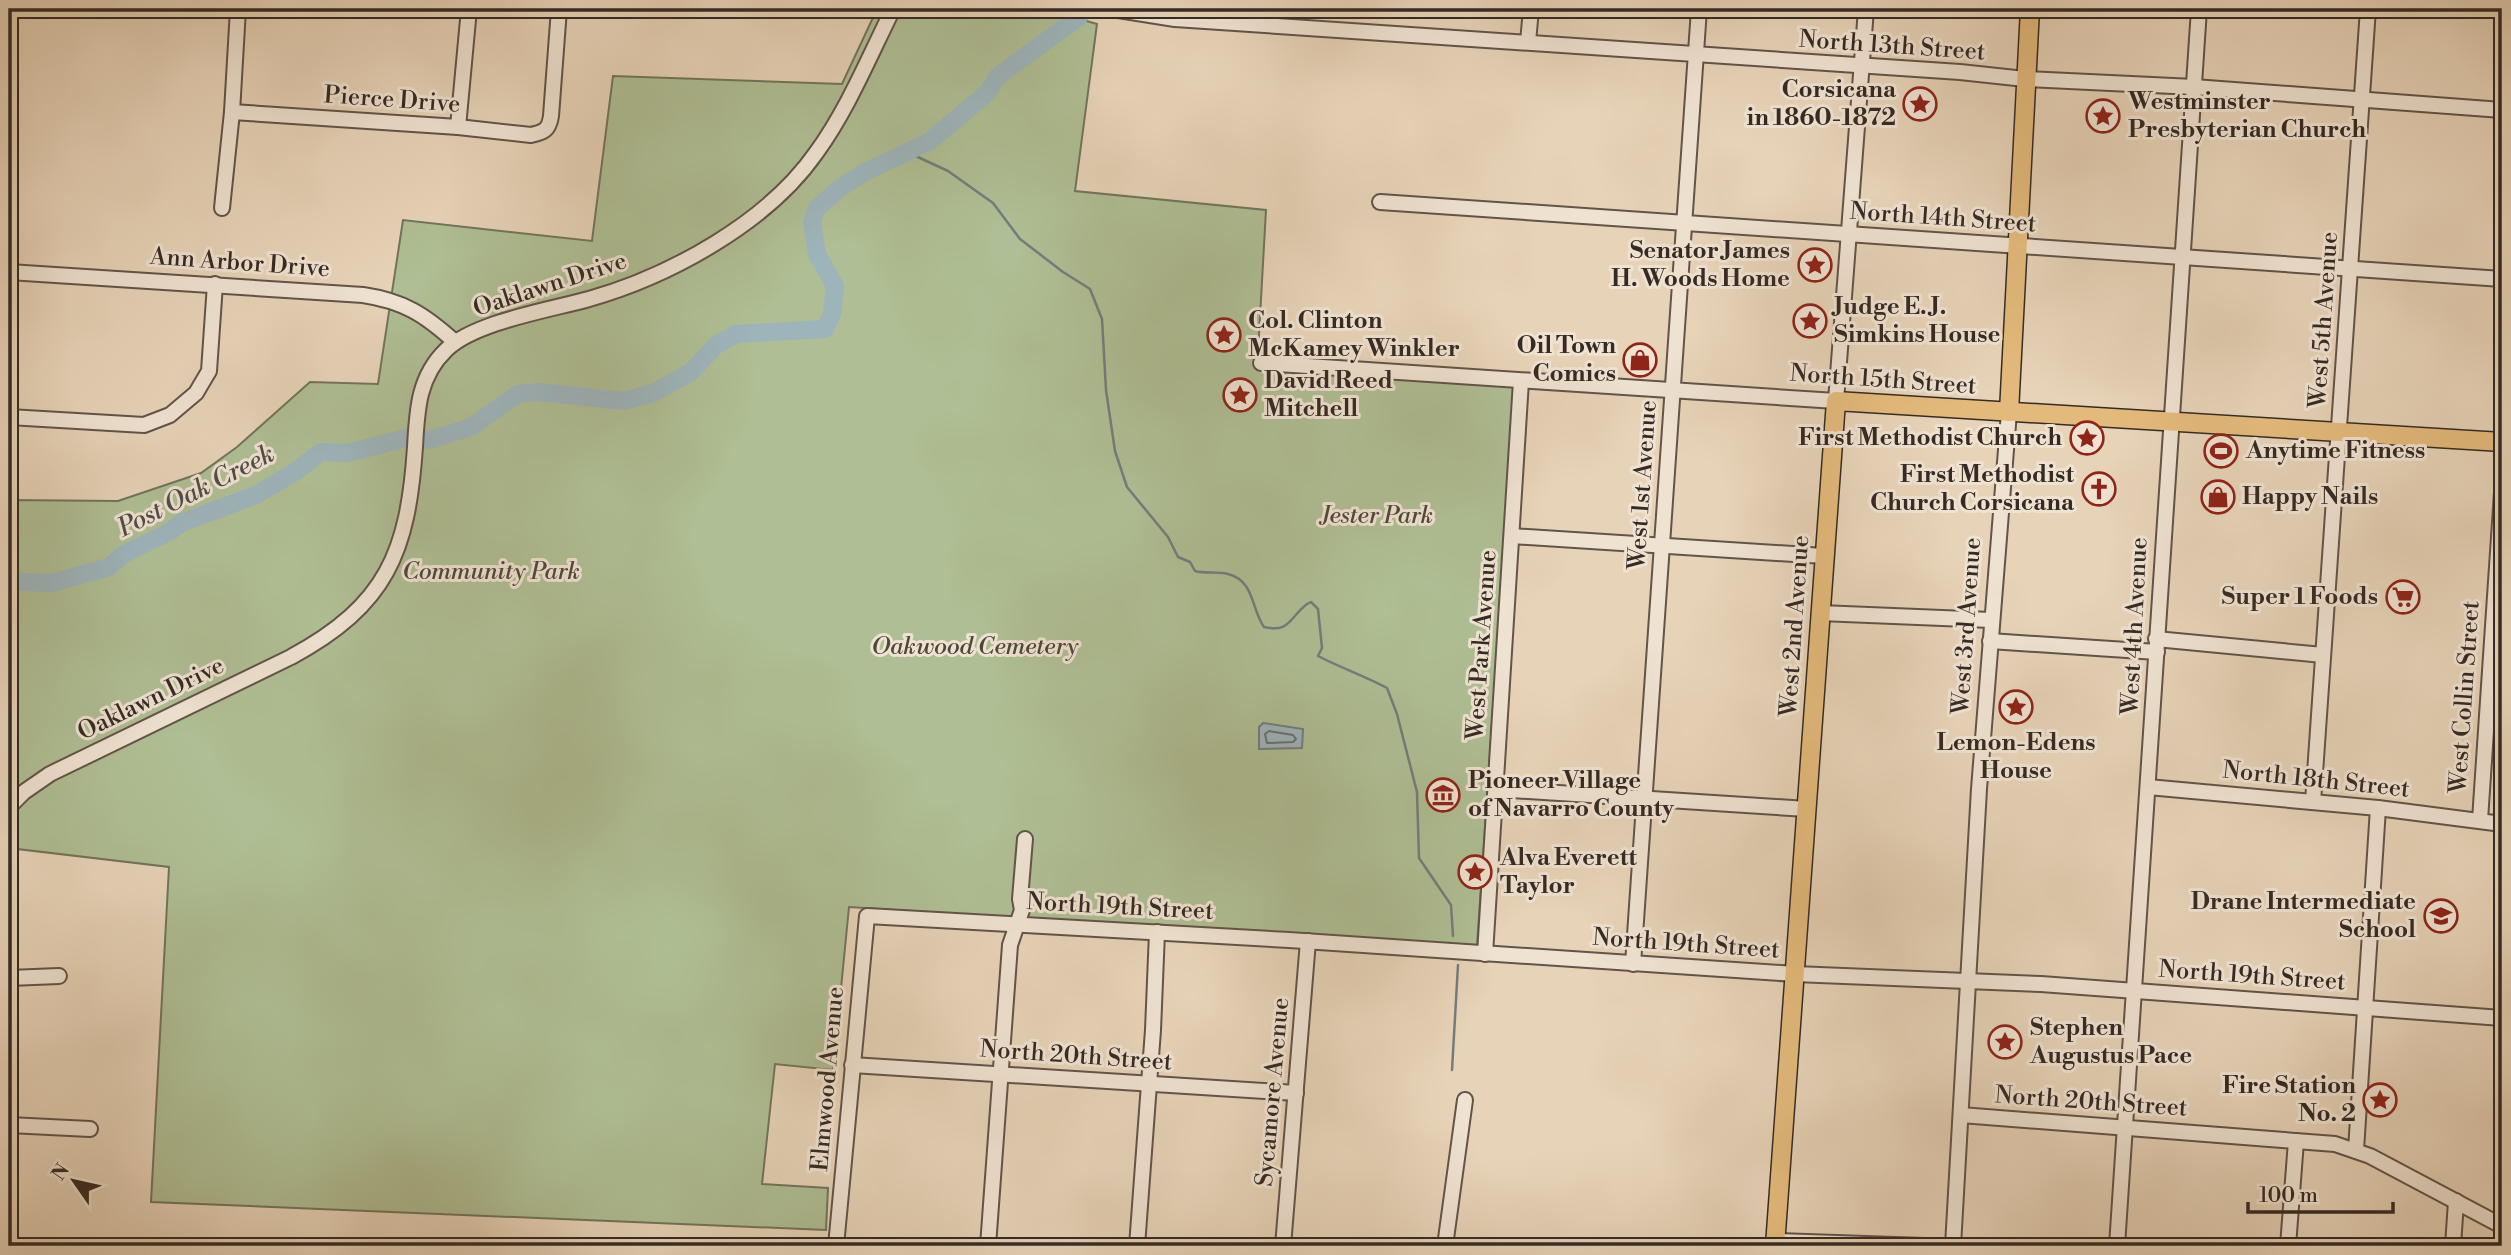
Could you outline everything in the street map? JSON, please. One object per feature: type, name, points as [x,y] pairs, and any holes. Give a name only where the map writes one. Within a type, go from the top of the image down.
[{"type":"main road","name":"West 3rd Avenue","points":[[2009,412],[2030,9]]},
{"type":"main road","name":"North 15th Street","points":[[1836,401],[2502,442]]},
{"type":"main road","name":"West 2nd Avenue","points":[[1776,1243],[1836,401]]},
{"type":"street","points":[[222,208],[232,112],[238,9]]},
{"type":"street","points":[[458,127],[469,9]]},
{"type":"street","name":"Pierce Drive","points":[[232,112],[458,127],[531,135],[547,130],[551,116],[559,9]]},
{"type":"street","name":"Oaklawn Drive","points":[[9,807],[24,792],[50,774],[314,645],[339,627],[366,602],[388,570],[404,534],[412,485],[416,420],[423,381],[436,360],[455,342],[488,327],[623,289],[692,256],[750,219],[804,170],[827,137],[893,9]]},
{"type":"street","name":"North 13th Street","points":[[1113,9],[1188,20],[2502,110]]},
{"type":"street","points":[[1528,42],[1531,9]]},
{"type":"street","name":"West 1st Avenue","points":[[1633,964],[1699,9]]},
{"type":"street","name":"West 2nd Avenue","points":[[1836,401],[1866,9]]},
{"type":"street","name":"West 4th Avenue","points":[[2117,1246],[2199,9]]},
{"type":"street","name":"West 5th Avenue","points":[[2313,802],[2368,9]]},
{"type":"street","name":"North 14th Street","points":[[1380,202],[2502,279]]},
{"type":"street","name":"Ann Arbor Drive","points":[[9,272],[363,295],[398,302],[432,321],[455,342]]},
{"type":"street","points":[[9,417],[144,425],[170,415],[196,393],[209,370],[215,284]]},
{"type":"street","name":"North 15th Street","points":[[1261,363],[1836,401]]},
{"type":"street","name":"West Park Avenue","points":[[1485,954],[1521,381]]},
{"type":"street","name":"West 3rd Avenue","points":[[1953,1246],[1991,620],[2009,412]]},
{"type":"street","name":"West Collin Street","points":[[2480,820],[2502,492]]},
{"type":"street","points":[[1512,536],[1824,556]]},
{"type":"street","points":[[1820,613],[1991,620]]},
{"type":"street","points":[[1990,641],[2157,645],[2323,655]]},
{"type":"street","name":"North 18th Street","points":[[2148,787],[2378,808],[2502,824]]},
{"type":"street","points":[[1496,789],[1807,809]]},
{"type":"street","points":[[2356,1150],[2378,808]]},
{"type":"street","points":[[988,1246],[1010,945],[1022,910],[1020,899],[1025,839]]},
{"type":"street","name":"North 19th Street","points":[[867,916],[1307,941],[1795,974],[2136,991],[2502,1018]]},
{"type":"street","name":"Elmwood Avenue","points":[[836,1246],[867,916]]},
{"type":"street","points":[[1137,1246],[1157,932]]},
{"type":"street","name":"Sycamore Avenue","points":[[1283,1246],[1307,941]]},
{"type":"street","points":[[9,978],[59,976]]},
{"type":"street","name":"North 20th Street","points":[[852,1065],[1296,1093]]},
{"type":"street","points":[[1445,1246],[1465,1100]]},
{"type":"street","name":"North 20th Street","points":[[1961,1115],[2335,1144],[2356,1150],[2502,1226]]},
{"type":"street","points":[[9,1125],[90,1129]]},
{"type":"street","points":[[2288,1246],[2296,1141]]},
{"type":"street","points":[[2453,1246],[2456,1201]]},
{"type":"street","points":[[1776,1243],[1924,1246]]},
{"type":"green space","points":[[877,9],[1045,9],[1097,24],[1075,191],[1266,210],[1257,370],[1515,385],[1477,946],[849,907],[833,1070],[775,1064],[762,1184],[828,1188],[826,1230],[151,1202],[169,867],[9,848],[9,500],[118,501],[201,473],[237,447],[310,382],[378,384],[403,220],[592,241],[613,76],[842,84]]},
{"type":"water","points":[[1263,723],[1303,729],[1302,748],[1259,749],[1259,727]]},
{"type":"waterway","name":"Post Oak Creek","points":[[423,439],[430,440],[471,427],[518,394],[539,392],[624,401],[653,393],[691,372],[716,345],[736,334],[825,329],[832,314],[835,286],[817,254],[812,222],[817,208],[841,187],[865,172],[930,141],[987,93],[998,76],[1079,17],[1083,9]]},
{"type":"waterway","points":[[907,152],[948,171],[993,203],[1020,239],[1090,289],[1102,319],[1106,390],[1115,451],[1127,487],[1168,537],[1178,557],[1190,562],[1195,571],[1228,574],[1237,578],[1248,589],[1264,627],[1284,626],[1311,602],[1318,609],[1322,648],[1318,656],[1387,688],[1397,714],[1417,792],[1419,858],[1451,905],[1453,936]]},
{"type":"waterway","name":"Post Oak Creek","points":[[9,579],[52,583],[109,567],[124,554],[169,532],[181,523],[256,495],[321,452],[348,453],[406,438]]},
{"type":"waterway","points":[[1452,1070],[1458,965]]},
{"type":"place","name":"Corsicana in 1860-1872","points":[[1920,104]]},
{"type":"place","name":"Westminster Presbyterian Church","points":[[2103,116]]},
{"type":"place","name":"Senator James H. Woods Home","points":[[1815,265]]},
{"type":"place","name":"Judge E. J. Simkins House","points":[[1810,321]]},
{"type":"place","name":"Col. Clinton McKamey Winkler","points":[[1224,335]]},
{"type":"place","name":"Oil Town Comics","points":[[1640,360]]},
{"type":"place","name":"David Reed Mitchell","points":[[1240,395]]},
{"type":"place","name":"First Methodist Church","points":[[2087,438]]},
{"type":"place","name":"Anytime Fitness","points":[[2221,451]]},
{"type":"place","name":"First Methodist Church Corsicana","points":[[2099,489]]},
{"type":"place","name":"Happy Nails","points":[[2218,497]]},
{"type":"place","name":"Super 1 Foods","points":[[2403,597]]},
{"type":"place","name":"Lemon-Edens House","points":[[2016,707]]},
{"type":"place","name":"Pioneer Village of Navarro County","points":[[1443,795]]},
{"type":"place","name":"Alva Everett Taylor","points":[[1475,872]]},
{"type":"place","name":"Drane Intermediate School","points":[[2441,916]]},
{"type":"place","name":"Stephen Augustus Pace","points":[[2005,1042]]},
{"type":"place","name":"Fire Station No. 2","points":[[2380,1100]]},
{"type":"park label","name":"Jester Park","points":[[1377,516]]},
{"type":"park label","name":"Community Park","points":[[491,572]]},
{"type":"park label","name":"Oakwood Cemetery","points":[[975,647]]}]
